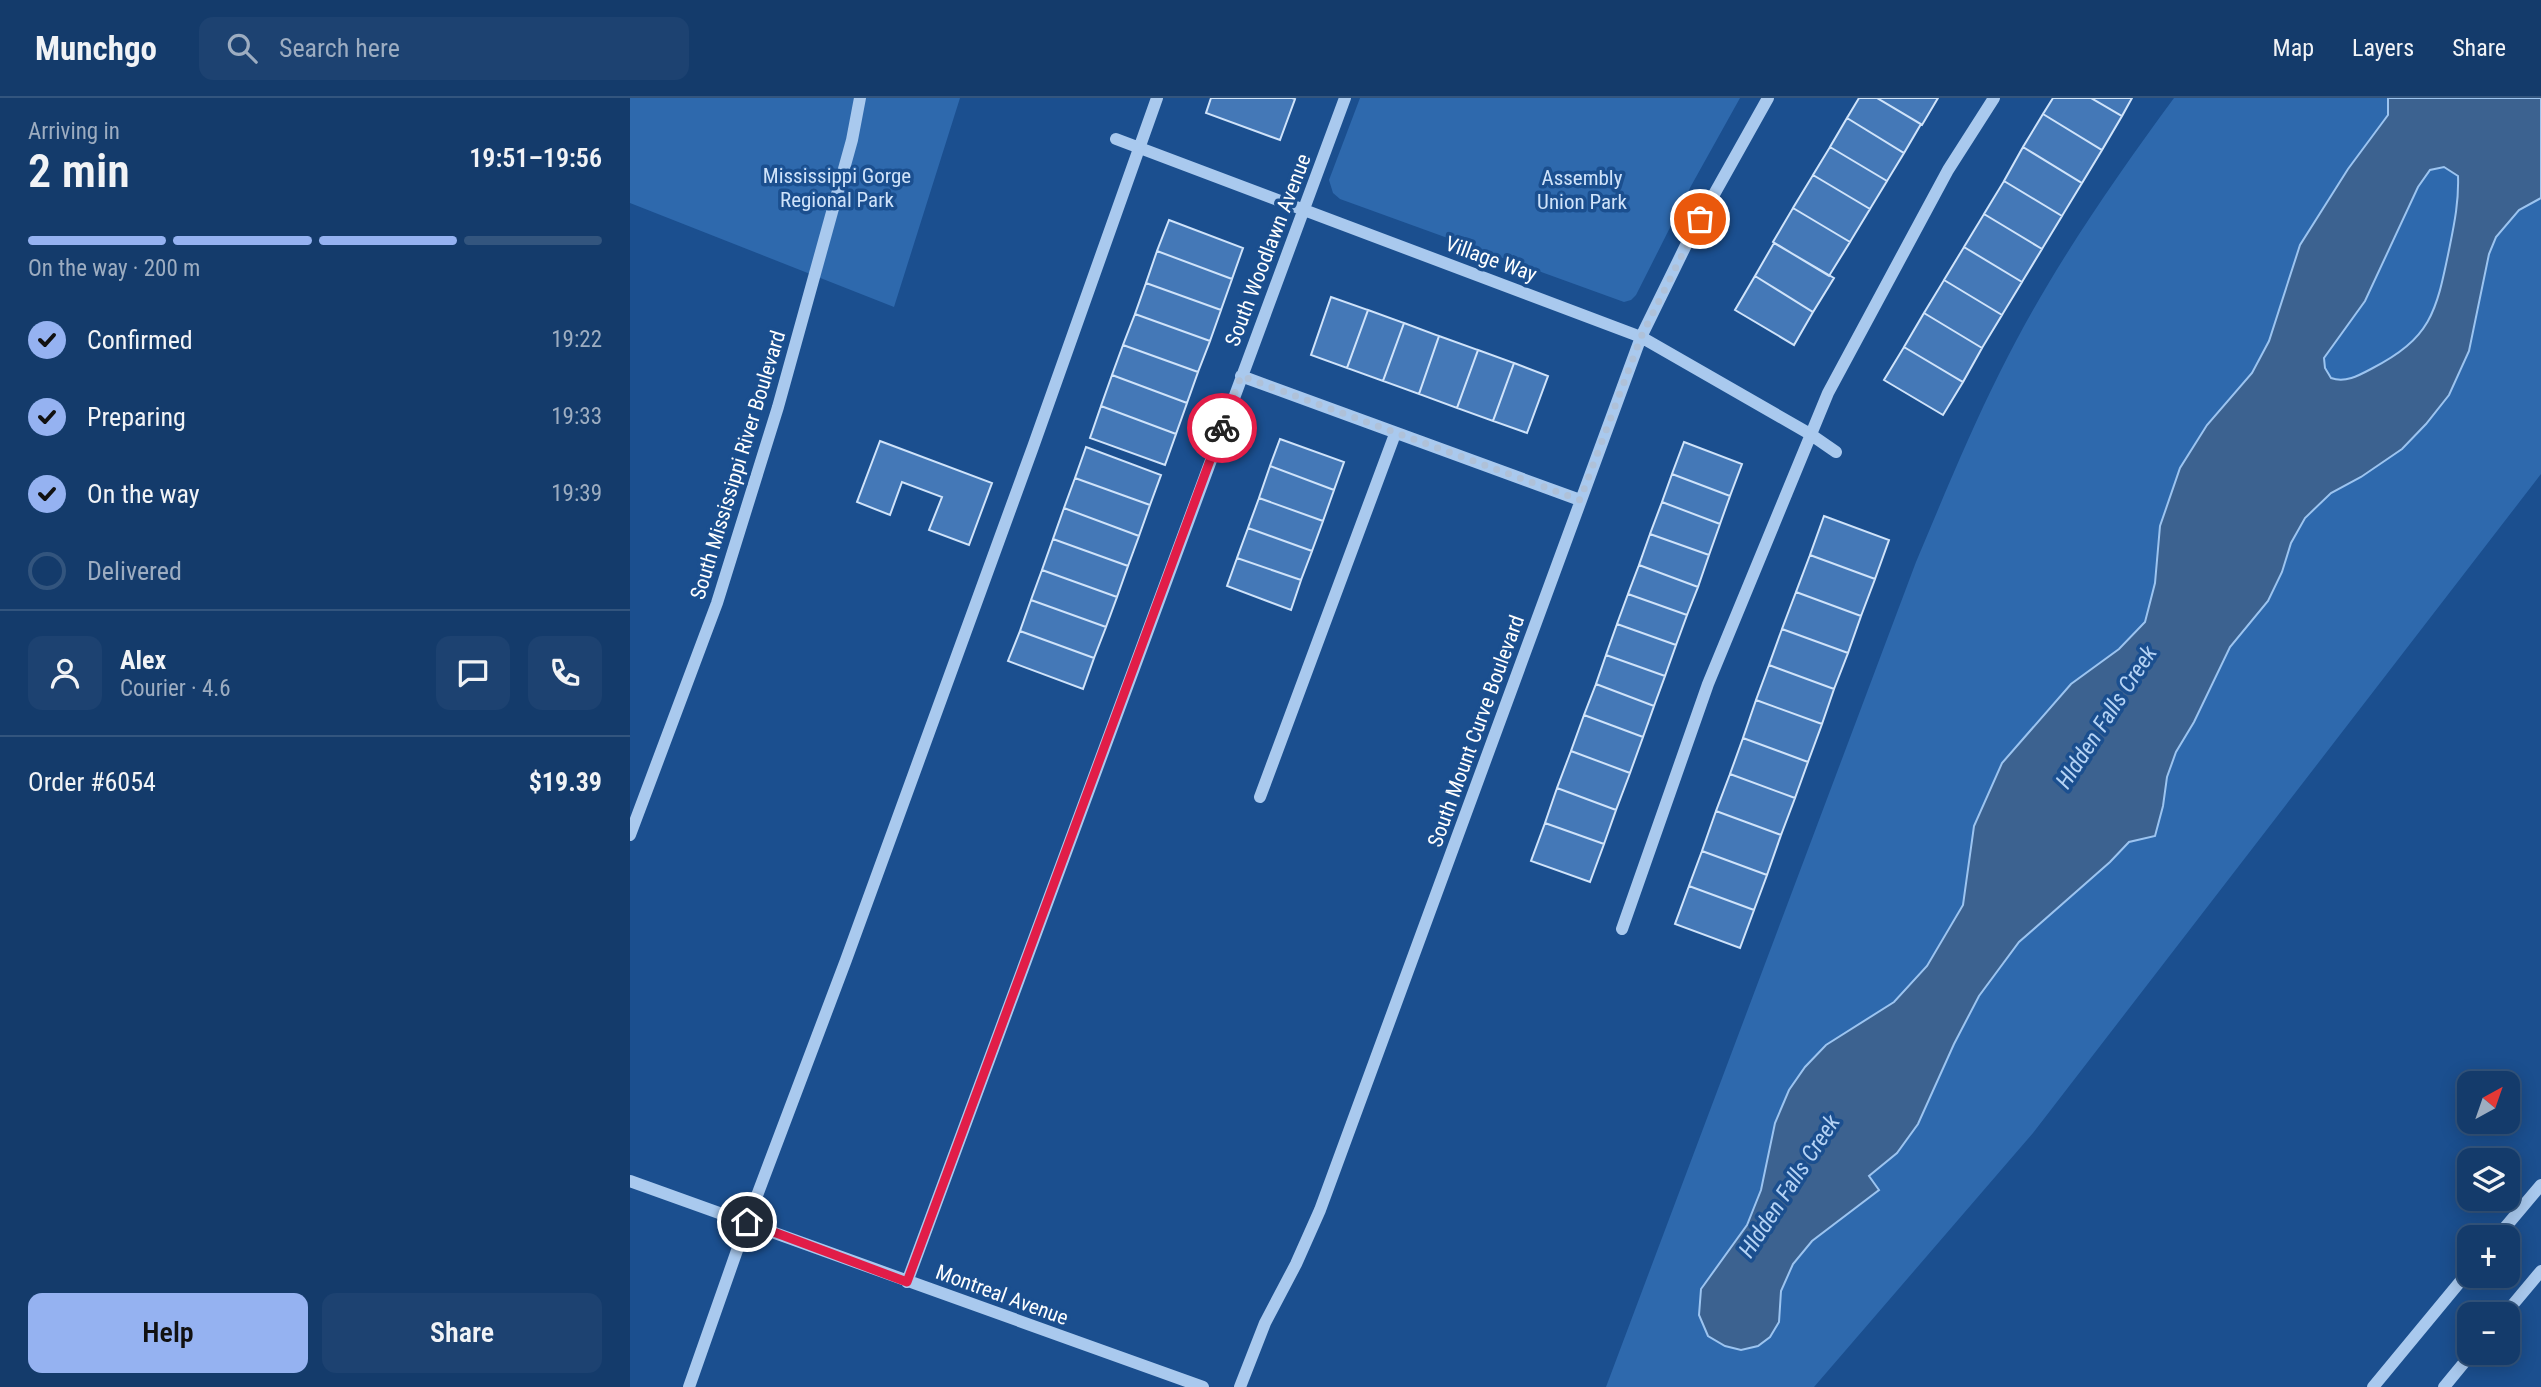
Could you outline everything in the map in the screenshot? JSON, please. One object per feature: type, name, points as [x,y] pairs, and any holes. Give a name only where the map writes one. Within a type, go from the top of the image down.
[{"type":"street","name":"South Mississippi River Boulevard","points":[[630,835],[717,603],[852,140],[860,98]]},
{"type":"street","points":[[688,1387],[846,960],[1157,98]]},
{"type":"street","name":"South Woodlawn Avenue","points":[[907,1282],[1345,98]]},
{"type":"street","name":"South Mount Curve Boulevard","points":[[1240,1387],[1265,1323],[1320,1210],[1641,337],[1689,239],[1768,98]]},
{"type":"street","points":[[1622,929],[1708,684],[1828,393],[1948,170],[1994,98]]},
{"type":"street","name":"Village Way","points":[[1116,139],[1641,337],[1810,434],[1836,452]]},
{"type":"street","points":[[1241,376],[1580,500]]},
{"type":"street","points":[[1260,797],[1395,434]]},
{"type":"street","name":"Montreal Avenue","points":[[630,1181],[1203,1387]]},
{"type":"street","points":[[2507,1225],[2541,1185]]},
{"type":"street","points":[[2515,1302],[2541,1271]]},
{"type":"street","points":[[2373,1387],[2457,1286]]},
{"type":"street","points":[[2444,1387],[2462,1365]]},
{"type":"green space","name":"Mississippi Gorge Regional Park","points":[[630,98],[960,98],[894,307],[630,203]]},
{"type":"green space","name":"Assembly Union Park","points":[[1360,98],[1740,98],[1691,186],[1636,295],[1624,302],[1340,199],[1333,193],[1329,180]]},
{"type":"green space","points":[[2174,98],[2541,98],[2541,474],[2033,1133],[1814,1387],[1606,1387],[1916,562],[1967,442],[2038,300],[2103,197]]},
{"type":"water","name":"HIdden Falls Creek","points":[[2388,98],[2541,98],[2541,198],[2519,210],[2496,237],[2489,254],[2469,351],[2449,395],[2402,449],[2361,477],[2331,493],[2305,518],[2291,543],[2282,572],[2268,601],[2230,647],[2194,722],[2176,752],[2167,777],[2155,836],[2129,842],[2019,942],[1979,996],[1918,1124],[1897,1153],[1869,1176],[1879,1190],[1812,1241],[1793,1264],[1781,1291],[1779,1322],[1770,1337],[1758,1346],[1741,1350],[1725,1346],[1708,1336],[1699,1315],[1701,1289],[1747,1225],[1761,1190],[1775,1123],[1789,1090],[1805,1067],[1826,1045],[1894,1002],[1927,966],[1963,905],[1974,826],[2002,763],[2071,684],[2119,649],[2145,622],[2155,583],[2160,526],[2180,468],[2207,425],[2252,373],[2269,341],[2300,245],[2348,169],[2388,115]],"holes":[[[2444,167],[2458,176],[2457,204],[2449,250],[2440,291],[2428,322],[2407,346],[2391,358],[2351,378],[2331,378],[2325,368],[2324,358],[2365,301],[2418,187],[2430,170]]]},
{"type":"building","points":[[1211,98],[1295,99],[1280,140],[1206,113]]},
{"type":"building","points":[[1859,98],[1877,98],[1921,124],[1904,153],[1847,118]]},
{"type":"building","points":[[1877,98],[1938,98],[1922,125]]},
{"type":"building","points":[[2053,98],[2091,98],[2122,116],[2102,150],[2043,114]]},
{"type":"building","points":[[2091,98],[2132,98],[2122,116]]},
{"type":"building","points":[[2043,114],[2102,150],[2082,183],[2023,147]]},
{"type":"building","points":[[1847,118],[1904,153],[1887,181],[1830,147]]},
{"type":"building","points":[[1830,147],[1887,181],[1870,209],[1813,175]]},
{"type":"building","points":[[2023,147],[2082,183],[2062,216],[2004,181]]},
{"type":"building","points":[[1813,175],[1870,209],[1850,242],[1793,208]]},
{"type":"building","points":[[2004,181],[2062,216],[2042,249],[1984,214]]},
{"type":"building","points":[[1793,208],[1850,242],[1829,276],[1773,242]]},
{"type":"building","points":[[1984,214],[2042,249],[2022,282],[1964,247]]},
{"type":"building","points":[[1169,220],[1243,248],[1232,279],[1157,251]]},
{"type":"building","points":[[1774,243],[1834,278],[1813,312],[1755,276]]},
{"type":"building","points":[[1964,247],[2022,282],[2002,315],[1944,280]]},
{"type":"building","points":[[1157,251],[1232,279],[1221,310],[1146,283]]},
{"type":"building","points":[[1755,276],[1813,312],[1794,345],[1735,310]]},
{"type":"building","points":[[1944,280],[2002,315],[1982,348],[1924,313]]},
{"type":"building","points":[[1146,283],[1221,310],[1210,341],[1135,314]]},
{"type":"building","points":[[1331,297],[1368,310],[1347,368],[1311,355]]},
{"type":"building","points":[[1368,310],[1404,323],[1383,381],[1347,368]]},
{"type":"building","points":[[1924,313],[1982,348],[1963,382],[1904,347]]},
{"type":"building","points":[[1135,314],[1210,341],[1198,372],[1123,345]]},
{"type":"building","points":[[1404,323],[1439,336],[1419,394],[1383,381]]},
{"type":"building","points":[[1439,336],[1478,350],[1457,408],[1419,394]]},
{"type":"building","points":[[1123,345],[1198,372],[1187,403],[1112,375]]},
{"type":"building","points":[[1904,347],[1963,382],[1943,415],[1884,380]]},
{"type":"building","points":[[1478,350],[1514,363],[1493,421],[1457,408]]},
{"type":"building","points":[[1514,363],[1548,376],[1527,433],[1493,421]]},
{"type":"building","points":[[1112,375],[1187,403],[1176,434],[1101,406]]},
{"type":"building","points":[[1101,406],[1176,434],[1165,465],[1090,438]]},
{"type":"building","points":[[1280,439],[1344,462],[1334,490],[1270,466]]},
{"type":"building","points":[[880,441],[992,483],[969,545],[929,530],[942,497],[902,482],[890,515],[857,502]]},
{"type":"building","points":[[1684,442],[1742,464],[1730,496],[1672,474]]},
{"type":"building","points":[[1086,447],[1161,475],[1150,505],[1075,478]]},
{"type":"building","points":[[1270,466],[1334,490],[1323,521],[1259,498]]},
{"type":"building","points":[[1672,474],[1730,496],[1720,524],[1662,502]]},
{"type":"building","points":[[1075,478],[1150,505],[1139,536],[1064,508]]},
{"type":"building","points":[[1259,498],[1323,521],[1312,551],[1248,528]]},
{"type":"building","points":[[1662,502],[1720,524],[1709,555],[1650,534]]},
{"type":"building","points":[[1064,508],[1139,536],[1128,566],[1053,539]]},
{"type":"building","points":[[1824,516],[1889,540],[1875,579],[1810,555]]},
{"type":"building","points":[[1248,528],[1312,551],[1301,580],[1237,558]]},
{"type":"building","points":[[1650,534],[1709,555],[1698,587],[1639,565]]},
{"type":"building","points":[[1053,539],[1128,566],[1117,597],[1042,570]]},
{"type":"building","points":[[1810,555],[1875,579],[1861,616],[1796,592]]},
{"type":"building","points":[[1237,558],[1301,580],[1291,610],[1227,586]]},
{"type":"building","points":[[1639,565],[1698,587],[1687,615],[1628,594]]},
{"type":"building","points":[[1042,570],[1117,597],[1106,627],[1031,600]]},
{"type":"building","points":[[1796,592],[1861,616],[1848,653],[1782,629]]},
{"type":"building","points":[[1628,594],[1687,615],[1676,645],[1617,624]]},
{"type":"building","points":[[1031,600],[1106,627],[1094,658],[1020,631]]},
{"type":"building","points":[[1617,624],[1676,645],[1665,676],[1606,655]]},
{"type":"building","points":[[1782,629],[1848,653],[1834,689],[1769,665]]},
{"type":"building","points":[[1020,631],[1094,658],[1083,689],[1008,661]]},
{"type":"building","points":[[1606,655],[1665,676],[1654,706],[1596,684]]},
{"type":"building","points":[[1769,665],[1834,689],[1822,724],[1756,700]]},
{"type":"building","points":[[1596,684],[1654,706],[1643,737],[1584,715]]},
{"type":"building","points":[[1756,700],[1822,724],[1808,762],[1743,738]]},
{"type":"building","points":[[1584,715],[1643,737],[1630,773],[1571,751]]},
{"type":"building","points":[[1743,738],[1808,762],[1795,798],[1730,774]]},
{"type":"building","points":[[1571,751],[1630,773],[1616,810],[1557,788]]},
{"type":"building","points":[[1730,774],[1795,798],[1781,835],[1716,811]]},
{"type":"building","points":[[1557,788],[1616,810],[1604,844],[1545,823]]},
{"type":"building","points":[[1716,811],[1781,835],[1767,875],[1702,851]]},
{"type":"building","points":[[1545,823],[1604,844],[1590,882],[1531,861]]},
{"type":"building","points":[[1702,851],[1767,875],[1754,910],[1689,886]]},
{"type":"building","points":[[1689,886],[1754,910],[1740,948],[1675,924]]},
{"type":"way so far","points":[[1222,428],[1241,376],[1580,500],[1641,337],[1700,219]]},
{"type":"route","points":[[747,1222],[907,1282],[1222,428]]}]
